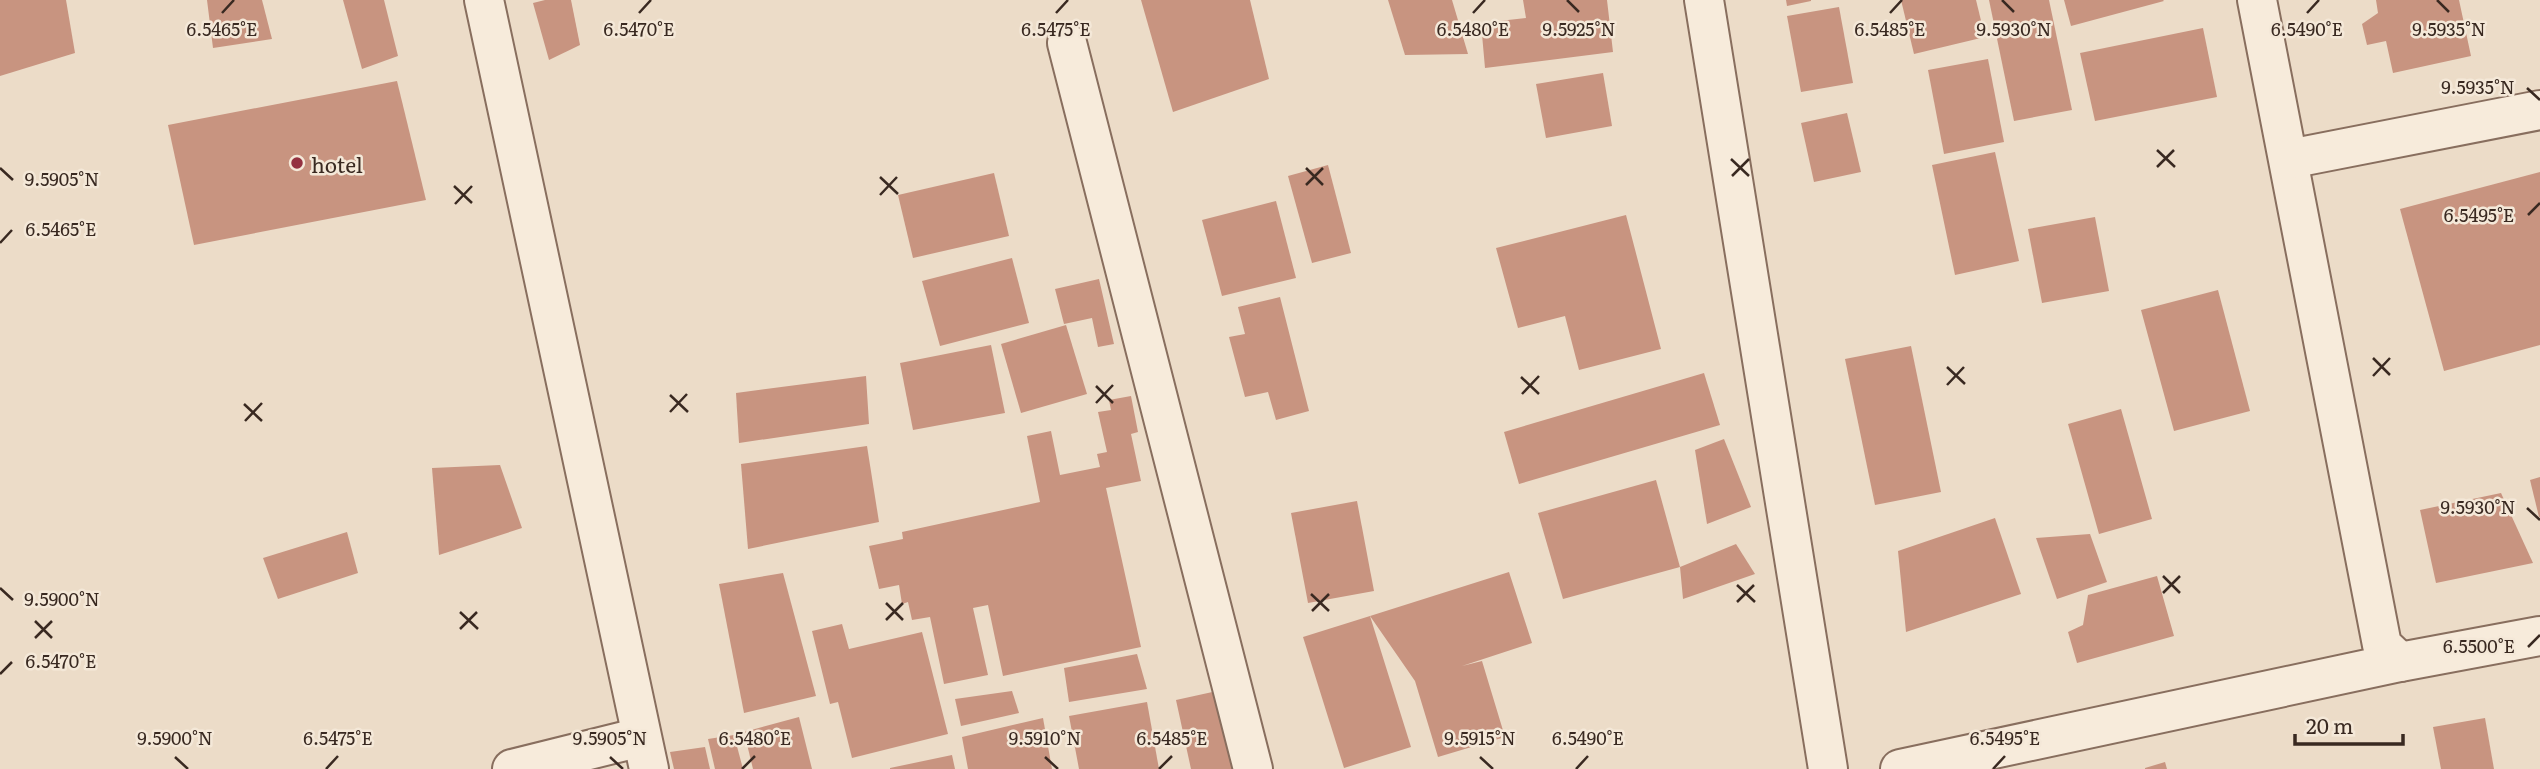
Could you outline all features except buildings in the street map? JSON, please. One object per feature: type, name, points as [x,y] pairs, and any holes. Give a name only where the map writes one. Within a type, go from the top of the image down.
[{"type":"street","points":[[484,0],[645,753],[512,769]]},
{"type":"street","points":[[1704,0],[1828,769]]},
{"type":"street","points":[[2257,0],[2382,645],[2400,662]]},
{"type":"street","points":[[1067,43],[1253,769]]},
{"type":"street","points":[[2289,159],[2540,110]]},
{"type":"street","points":[[1900,769],[2400,662],[2540,636]]},
{"type":"place","name":"hotel","points":[[297,163]]}]
